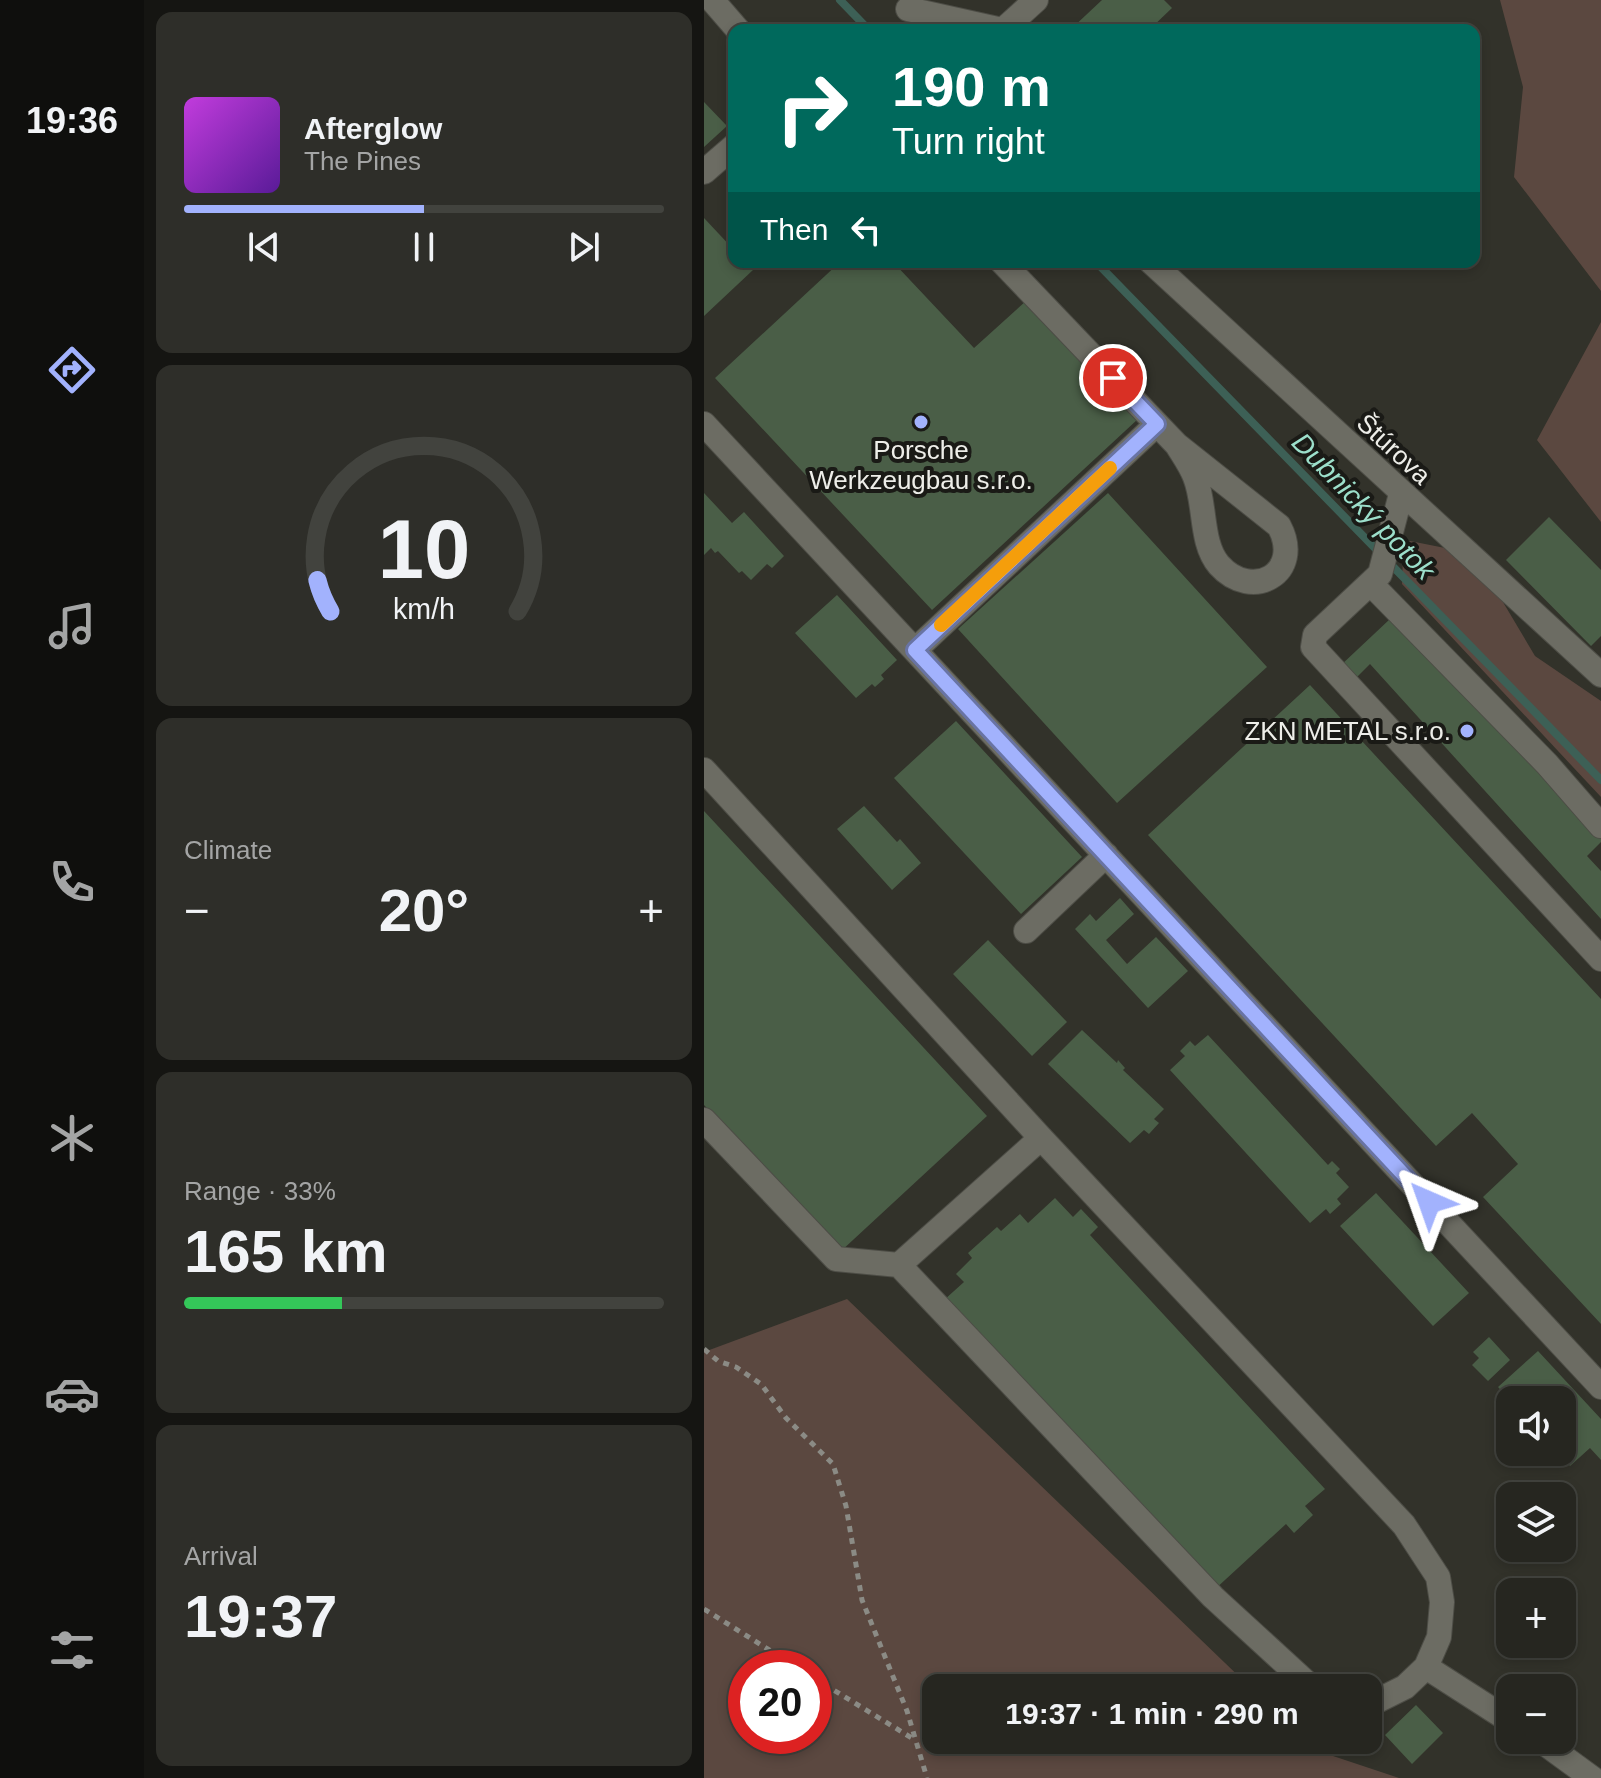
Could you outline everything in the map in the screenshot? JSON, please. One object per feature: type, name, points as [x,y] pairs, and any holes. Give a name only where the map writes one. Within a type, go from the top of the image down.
[{"type":"lane","points":[[712,0],[733,24]]},
{"type":"lane","points":[[1009,24],[1036,0]]},
{"type":"lane","points":[[904,5],[978,24]]},
{"type":"lane","points":[[904,5],[921,24]]},
{"type":"lane","points":[[704,172],[728,151]]},
{"type":"lane","points":[[1008,268],[1177,445],[1279,526],[1286,540],[1287,556],[1279,572],[1266,581],[1250,583],[1235,578],[1218,564],[1208,542],[1195,476],[1177,445]]},
{"type":"lane","name":"Štúrova","points":[[1157,268],[1601,675]]},
{"type":"lane","points":[[704,424],[1601,1387]]},
{"type":"lane","points":[[915,650],[1157,424]]},
{"type":"lane","points":[[1401,494],[1375,579],[1315,635],[1312,642],[1315,651],[1601,959]]},
{"type":"lane","points":[[1375,579],[1601,826]]},
{"type":"lane","points":[[704,770],[1041,1138],[1404,1525],[1438,1577],[1442,1602],[1439,1637],[1426,1667],[1405,1687],[1382,1698]]},
{"type":"lane","points":[[1026,931],[1106,855]]},
{"type":"lane","points":[[704,1120],[836,1259],[899,1265],[1213,1597],[1297,1674]]},
{"type":"lane","points":[[899,1265],[1041,1138]]},
{"type":"lane","points":[[1426,1667],[1496,1712]]},
{"type":"lane","points":[[1559,1754],[1592,1778]]},
{"type":"path","points":[[704,1349],[718,1361],[736,1367],[761,1384],[786,1418],[833,1464],[846,1506],[862,1600],[907,1711],[927,1778]]},
{"type":"path","points":[[704,1609],[769,1650]]},
{"type":"path","points":[[832,1689],[915,1740]]},
{"type":"shaded area","points":[[1500,0],[1601,0],[1601,291],[1514,177],[1523,87]]},
{"type":"shaded area","points":[[1601,322],[1601,522],[1537,440]]},
{"type":"shaded area","points":[[1410,541],[1445,548],[1491,582],[1535,656],[1601,701],[1601,797],[1402,584],[1403,555]]},
{"type":"shaded area","points":[[847,1299],[1236,1674],[922,1674],[922,1754],[1327,1754],[1399,1778],[704,1778],[704,1352]]},
{"type":"building","points":[[1102,0],[1164,0],[1172,8],[1155,24],[1076,24]]},
{"type":"building","points":[[704,102],[727,126],[704,147]]},
{"type":"building","points":[[704,218],[728,244],[728,268],[753,270],[704,316]]},
{"type":"building","points":[[834,268],[899,268],[974,348],[1027,300],[1138,419],[932,610],[715,378]]},
{"type":"building","points":[[704,493],[732,523],[744,512],[784,556],[772,568],[767,564],[751,580],[742,571],[739,573],[718,551],[715,553],[711,548],[704,555]]},
{"type":"building","points":[[1108,493],[1267,667],[1117,803],[958,629]]},
{"type":"building","points":[[1549,517],[1601,570],[1601,636],[1591,646],[1506,560]]},
{"type":"building","points":[[837,595],[897,660],[881,675],[884,679],[875,687],[872,684],[856,698],[795,633]]},
{"type":"building","name":"ZKN METAL s.r.o.","points":[[1390,619],[1549,780],[1601,838],[1601,842],[1587,856],[1601,871],[1601,919],[1370,664],[1353,681],[1340,666]]},
{"type":"building","points":[[1310,685],[1601,999],[1601,1324],[1483,1197],[1518,1164],[1472,1113],[1436,1146],[1148,835]]},
{"type":"building","points":[[956,721],[1082,857],[1021,914],[894,778]]},
{"type":"building","points":[[864,806],[921,863],[892,890],[837,829]]},
{"type":"building","points":[[704,811],[987,1116],[840,1252],[704,1105]]},
{"type":"building","points":[[1120,898],[1134,914],[1106,940],[1127,964],[1156,937],[1188,971],[1148,1008],[1075,929],[1090,914],[1096,921]]},
{"type":"building","points":[[988,940],[1067,1022],[1032,1056],[953,974]]},
{"type":"building","points":[[1082,1030],[1117,1063],[1118,1060],[1125,1068],[1123,1070],[1164,1109],[1154,1119],[1159,1123],[1149,1134],[1144,1130],[1130,1143],[1048,1064]]},
{"type":"building","points":[[1208,1035],[1328,1165],[1332,1161],[1340,1169],[1336,1173],[1349,1187],[1337,1199],[1341,1204],[1330,1214],[1326,1209],[1310,1223],[1170,1070],[1185,1056],[1180,1051],[1190,1041],[1195,1046]]},
{"type":"building","points":[[1376,1193],[1469,1293],[1433,1326],[1340,1226]]},
{"type":"building","points":[[1055,1198],[1073,1217],[1081,1209],[1098,1227],[1090,1235],[1325,1489],[1305,1506],[1313,1515],[1294,1533],[1286,1524],[1213,1591],[944,1300],[964,1282],[956,1274],[972,1258],[968,1253],[997,1227],[1001,1231],[1020,1214],[1028,1223]]},
{"type":"building","points":[[1489,1337],[1510,1360],[1488,1381],[1472,1365],[1479,1358],[1473,1352]]},
{"type":"building","points":[[1538,1351],[1570,1386],[1499,1386]]},
{"type":"building","points":[[1576,1392],[1601,1419],[1601,1460],[1590,1448],[1576,1461]]},
{"type":"building","points":[[1416,1705],[1443,1733],[1412,1764],[1385,1735]]},
{"type":"waterway","name":"Dubnický potok","points":[[840,0],[863,24]]},
{"type":"waterway","name":"Dubnický potok","points":[[1102,268],[1601,780]]},
{"type":"slow traffic","points":[[941,625],[1110,468]]},
{"type":"place","name":"Porsche Werkzeugbau s.r.o.","points":[[921,422]]},
{"type":"place","name":"ZKN METAL s.r.o.","points":[[1467,731]]},
{"type":"route","points":[[1113,378],[1157,424],[915,650],[1429,1202]]}]
